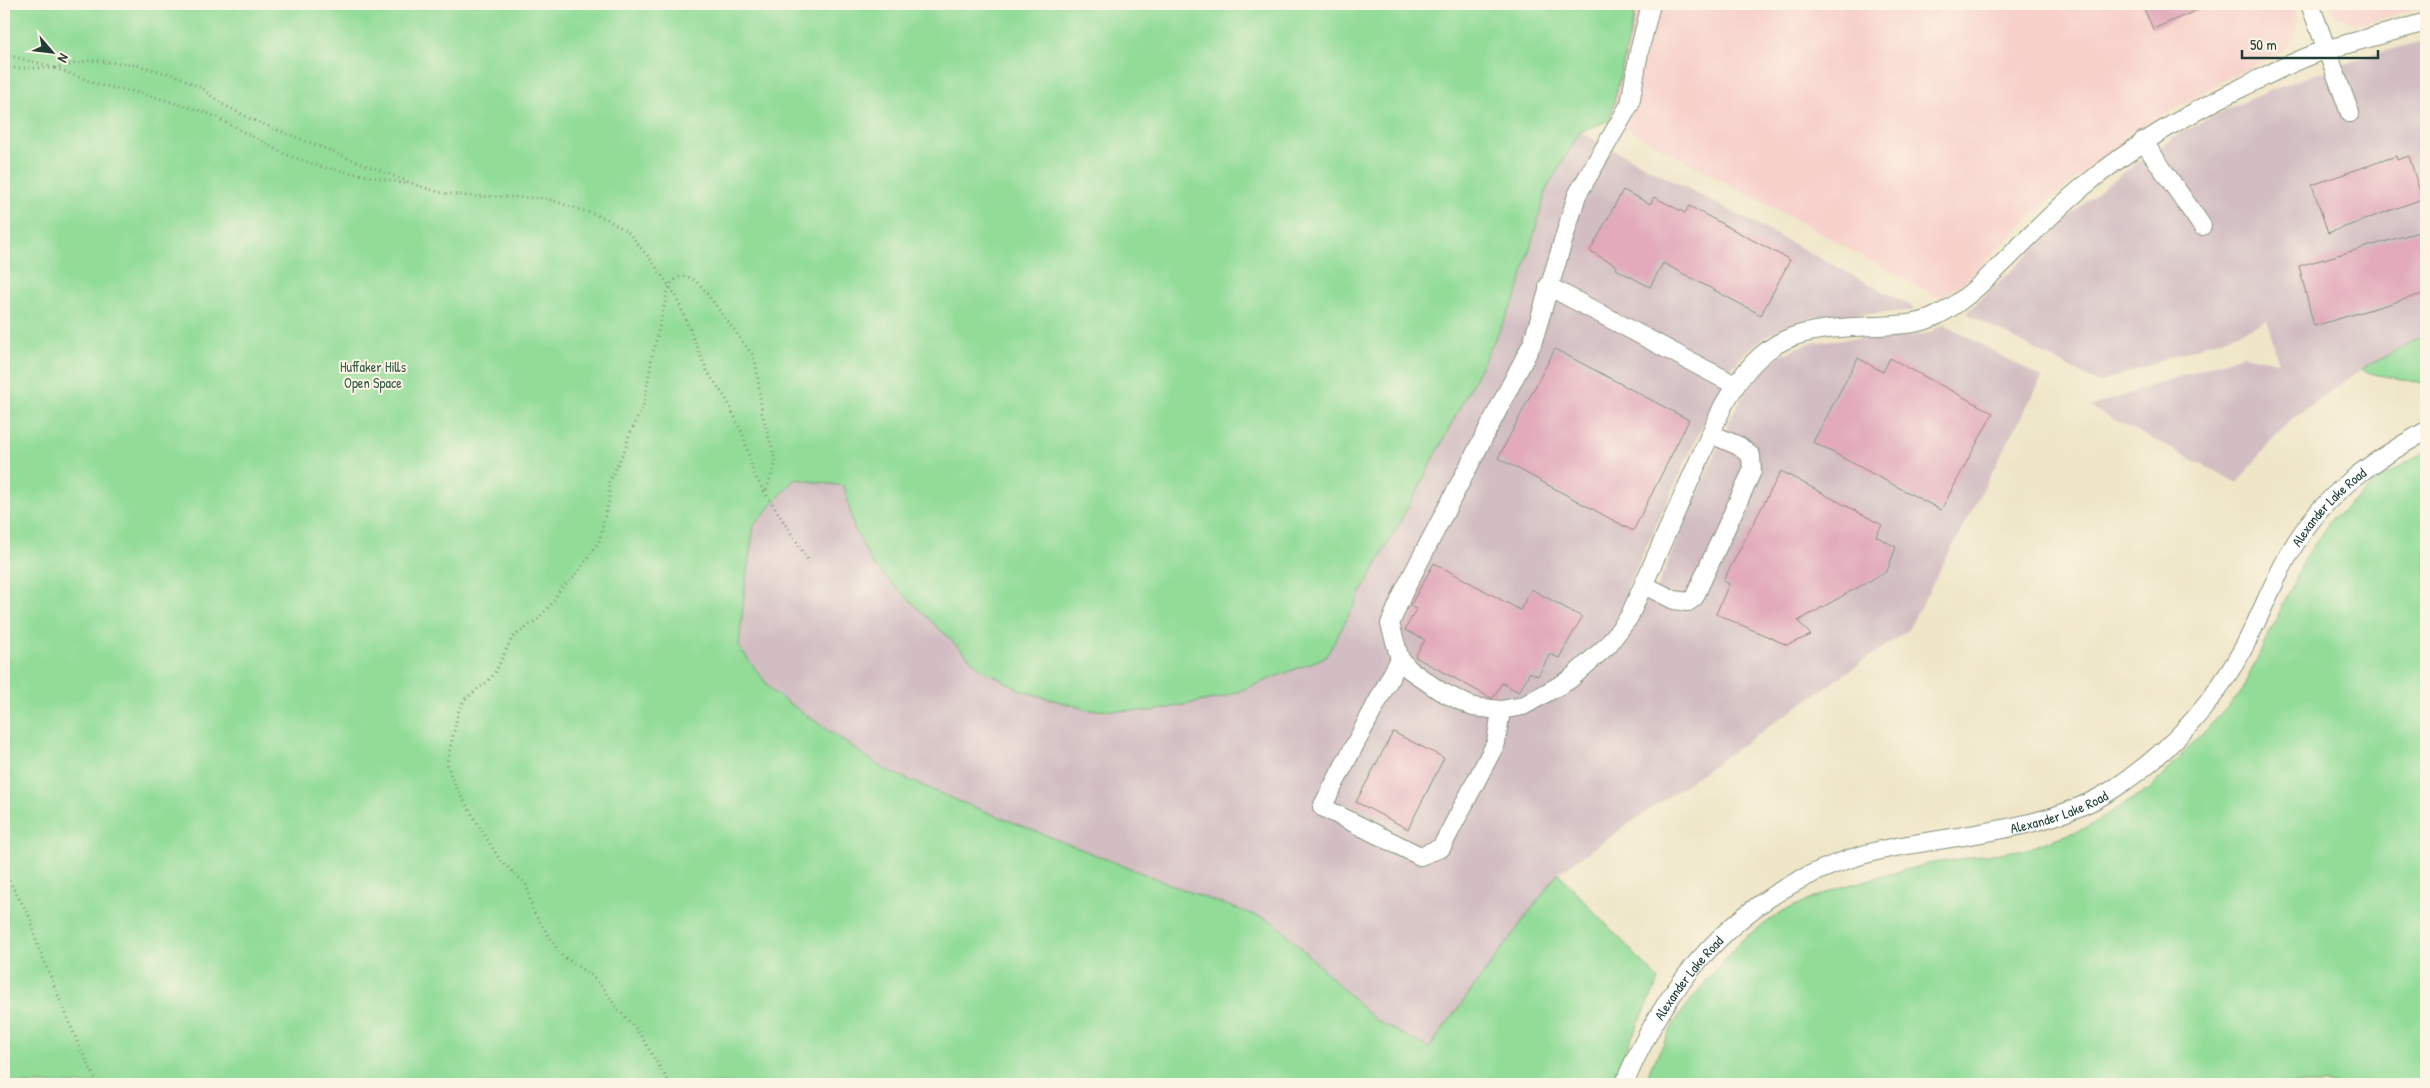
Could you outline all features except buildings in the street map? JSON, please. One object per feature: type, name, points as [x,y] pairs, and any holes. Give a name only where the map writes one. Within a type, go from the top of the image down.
[{"type":"street","points":[[1651,4],[1639,52],[1630,104],[1577,196],[1548,286],[1532,344],[1404,591],[1390,624],[1400,659],[1410,670],[1440,691],[1473,707],[1500,710],[1523,706],[1569,680],[1608,645],[1629,617],[1711,434],[1736,385],[1758,358],[1769,349],[1792,336],[1813,330],[1916,322],[1936,316],[1956,305],[1978,287],[2053,213],[2143,141],[2195,110],[2281,68],[2326,50],[2426,22]]},
{"type":"street","points":[[2310,4],[2350,113]]},
{"type":"street","points":[[2143,141],[2202,226]]},
{"type":"street","points":[[1548,286],[1736,385]]},
{"type":"street","name":"Alexander Lake Road","points":[[1624,1084],[1654,1022],[1678,985],[1706,951],[1736,920],[1769,896],[1800,878],[1835,863],[1873,852],[2033,822],[2073,808],[2109,792],[2147,766],[2181,735],[2229,674],[2280,570],[2299,538],[2325,505],[2355,475],[2426,431]]},
{"type":"street","points":[[1644,585],[1674,600],[1688,602],[1694,598],[1752,472],[1751,456],[1739,446],[1711,434]]},
{"type":"street","points":[[1400,659],[1322,806],[1420,856],[1441,848],[1496,743],[1500,710]]},
{"type":"path","points":[[4,54],[55,68],[100,85],[144,94],[208,113],[287,155],[322,167],[416,185]]},
{"type":"path","points":[[4,68],[55,68],[90,60],[137,65],[180,77],[203,89],[222,104],[253,120],[416,185],[442,193],[469,196],[545,198],[605,218],[628,232],[676,296],[706,371],[727,400],[743,435],[754,475],[808,560]]},
{"type":"path","points":[[670,1084],[638,1031],[615,1006],[605,990],[593,977],[561,955],[533,911],[526,884],[500,860],[461,796],[451,777],[447,762],[459,709],[465,699],[487,682],[495,672],[512,638],[538,619],[552,604],[560,589],[579,571],[599,542],[609,499],[609,482],[644,404],[652,356],[669,286],[675,278],[681,275],[692,278],[718,306],[735,334],[752,354],[756,364],[762,413],[776,462],[766,492]]},
{"type":"path","points":[[4,872],[30,919],[36,944],[79,1046],[98,1084]]},
{"type":"shaded area","points":[[1637,4],[2293,4],[2297,16],[2296,29],[2292,41],[2283,51],[2215,85],[2126,139],[2045,203],[1964,282],[1940,298],[1610,120]]},
{"type":"shaded area","points":[[2328,4],[2426,5],[2368,23],[2354,24],[2335,15]]},
{"type":"shaded area","points":[[2426,40],[2426,335],[2361,369],[2293,418],[2268,444],[2238,483],[2090,407],[2243,355],[2278,362],[2267,320],[2246,330],[2099,383],[1966,313],[2073,213],[2105,186],[2182,132],[2225,110],[2277,88],[2361,58]]},
{"type":"shaded area","points":[[1580,132],[1911,306],[1913,311],[1816,317],[1789,325],[1766,336],[1745,353],[1731,369],[1716,396],[1627,588],[1651,601],[1731,417],[1744,394],[1762,370],[1780,356],[1806,344],[1831,340],[1910,336],[1928,333],[1944,324],[2042,378],[1908,630],[1558,873],[1429,1048],[1375,1020],[1274,922],[1200,896],[951,798],[884,769],[773,692],[739,647],[754,525],[795,479],[844,486],[854,528],[1419,487],[1516,298],[1547,189]]},
{"type":"green space","name":"Huffaker Hills Open Space","points":[[4,4],[1637,4],[1610,120],[1580,132],[1547,188],[1516,298],[1419,487],[1326,657],[1224,697],[1153,711],[1089,710],[1022,691],[980,668],[873,565],[854,528],[844,486],[795,479],[754,525],[739,647],[773,692],[884,769],[951,798],[1200,896],[1274,922],[1375,1020],[1429,1048],[1558,873],[1659,980],[1610,1084],[4,1084]]},
{"type":"green space","points":[[2426,335],[2426,386],[2361,369]]},
{"type":"green space","points":[[2426,451],[2426,1084],[1645,1084],[1651,1067],[1676,1020],[1705,982],[1743,939],[1783,911],[1838,888],[1927,864],[2026,849],[2086,828],[2151,788],[2240,694],[2306,557],[2330,521],[2378,481]]}]
